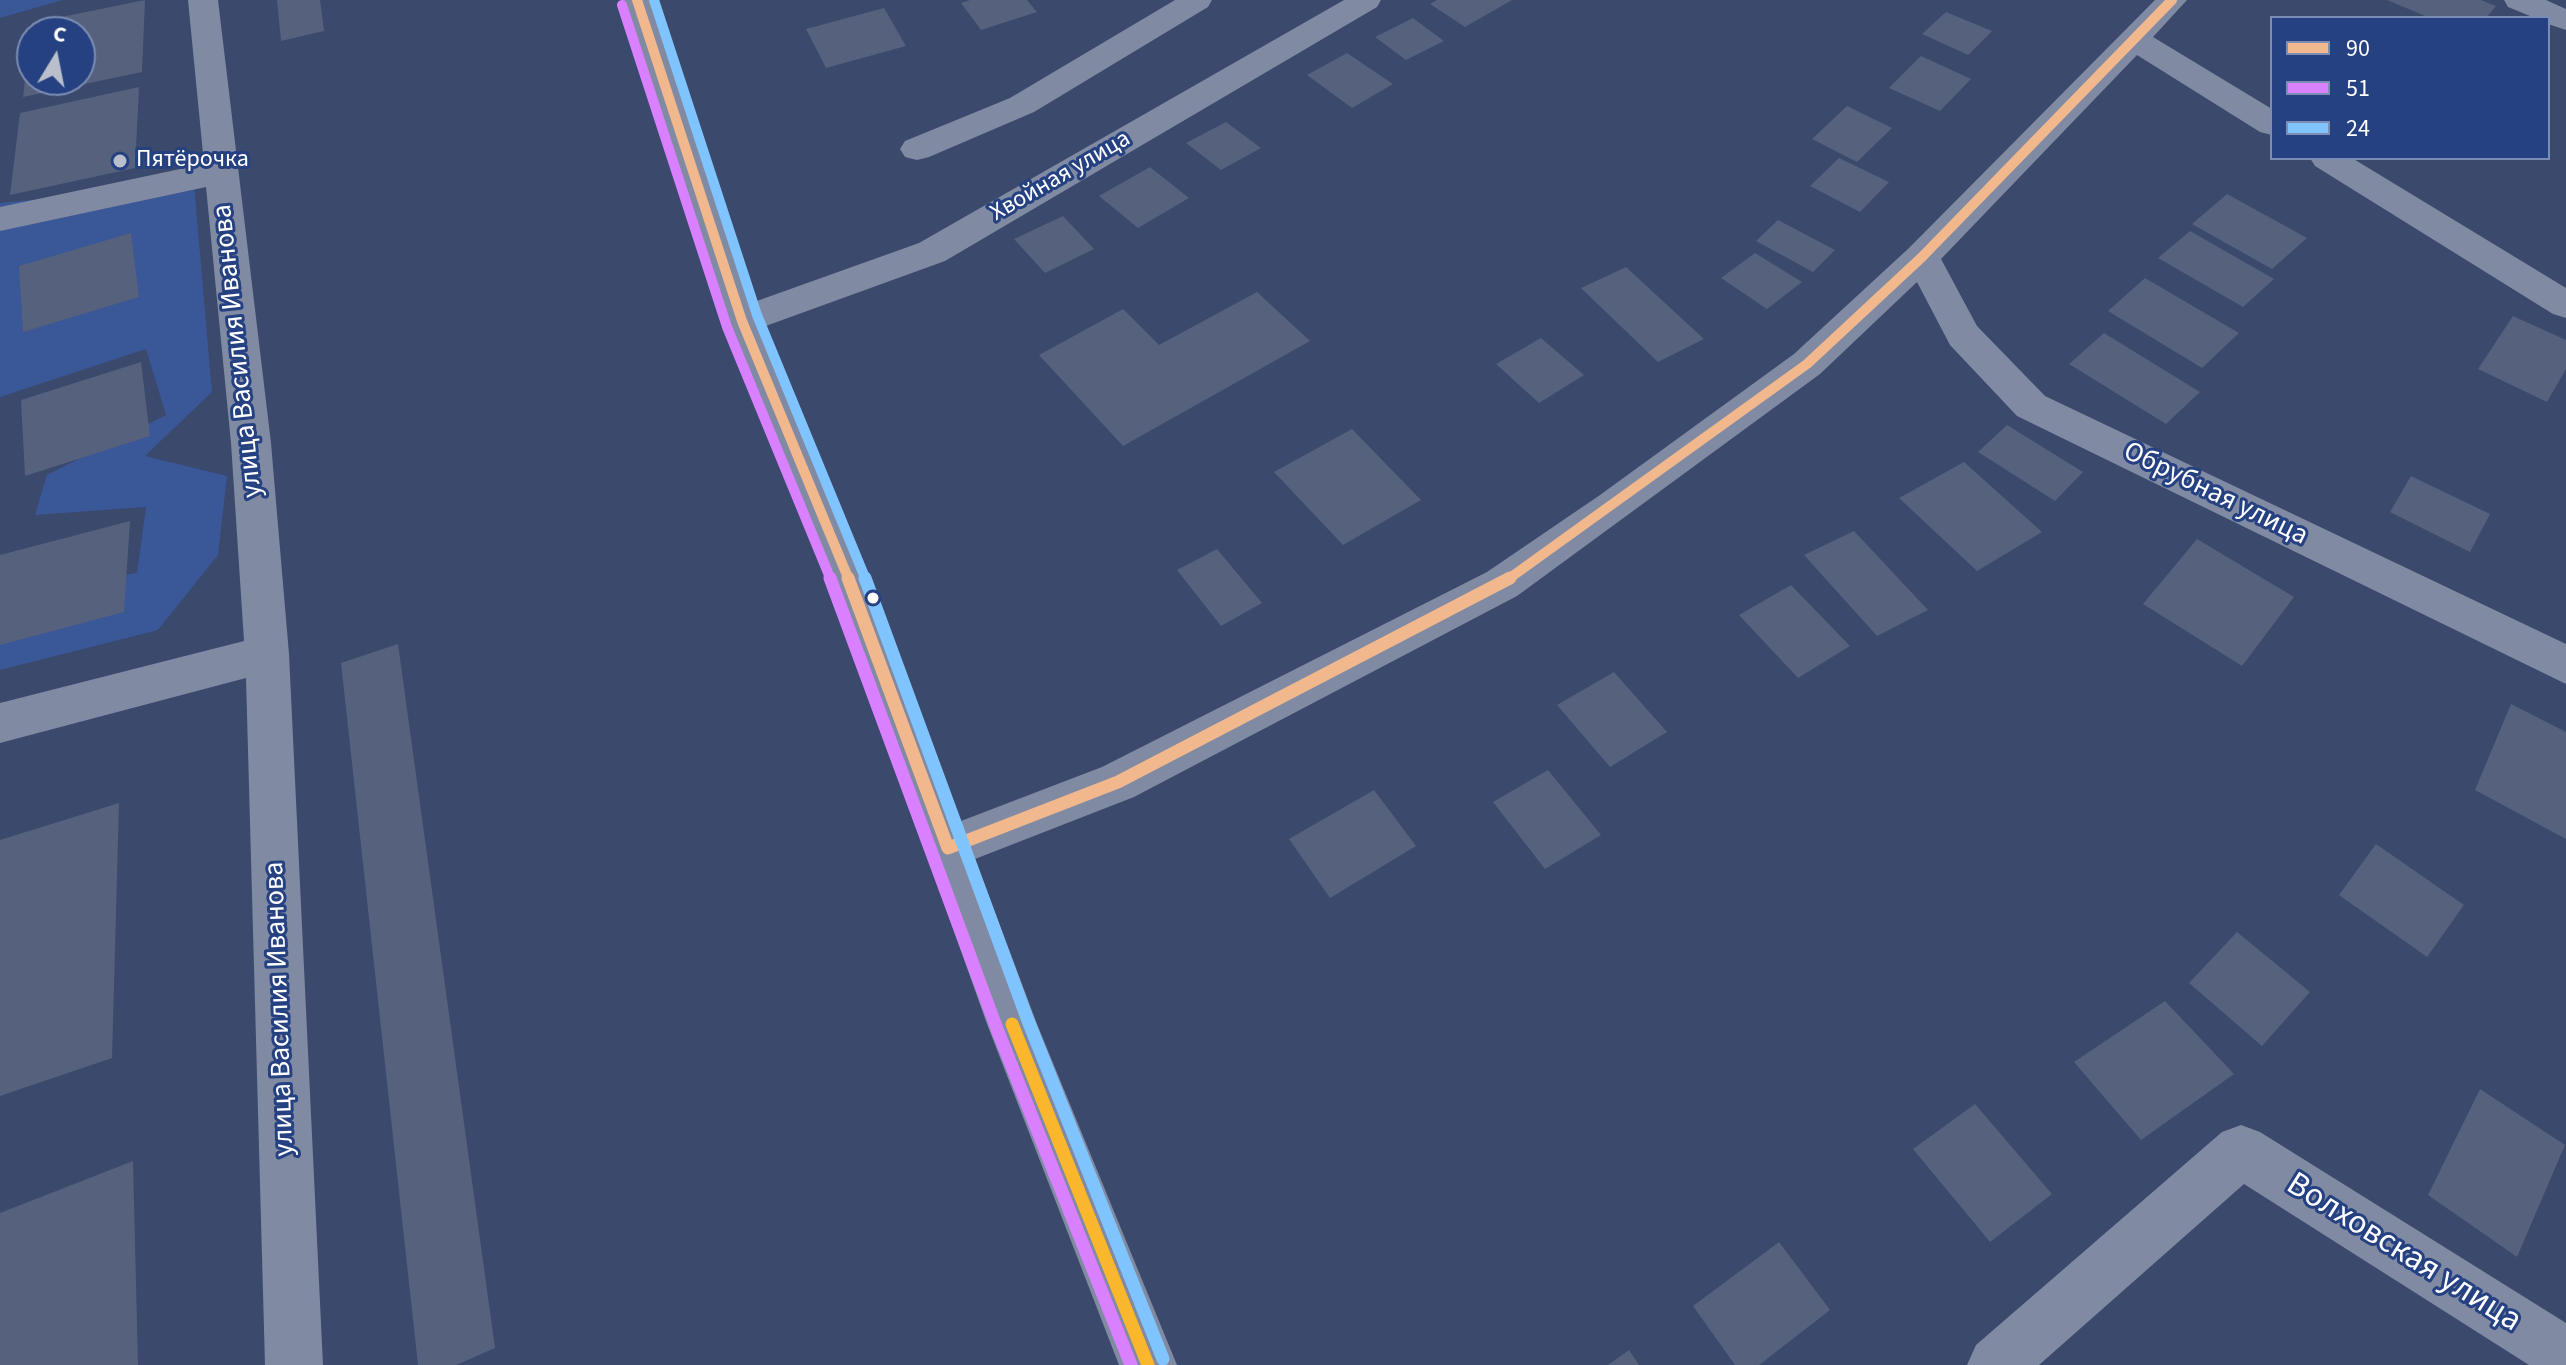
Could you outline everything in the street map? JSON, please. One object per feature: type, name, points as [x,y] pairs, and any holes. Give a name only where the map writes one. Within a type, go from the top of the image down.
[{"type":"street","name":"улица Василия Иванова","points":[[203,0],[251,443],[267,654],[294,1365]]},
{"type":"street","points":[[637,0],[742,321],[858,603],[1012,1024],[1148,1365]]},
{"type":"street","points":[[917,149],[1022,105],[1197,0]]},
{"type":"street","name":"Хвойная улица","points":[[742,321],[932,252],[1366,0]]},
{"type":"street","points":[[948,848],[1118,782],[1502,584],[1807,364],[1922,257],[2172,0]]},
{"type":"street","points":[[2519,0],[2566,20]]},
{"type":"street","points":[[2135,40],[2270,123]]},
{"type":"street","points":[[2330,160],[2566,305]]},
{"type":"street","points":[[0,219],[221,172]]},
{"type":"street","name":"Обрубная улица","points":[[1922,257],[1963,335],[2031,406],[2566,665]]},
{"type":"street","points":[[0,723],[267,654]]},
{"type":"street","name":"Волховская улица","points":[[1996,1365],[2241,1151],[2566,1356]]},
{"type":"shaded area","points":[[0,0],[63,0],[0,18]]},
{"type":"shaded area","points":[[194,184],[212,392],[145,456],[227,476],[218,555],[158,630],[0,670],[0,592],[137,573],[146,507],[35,515],[47,475],[166,415],[146,349],[0,397],[0,203]]},
{"type":"building","points":[[145,0],[142,72],[96,82],[96,16],[66,16]]},
{"type":"building","points":[[277,0],[320,0],[324,31],[281,41]]},
{"type":"building","points":[[970,0],[1027,0],[1037,12],[981,30],[961,3]]},
{"type":"building","points":[[1437,0],[1512,0],[1465,27],[1430,4]]},
{"type":"building","points":[[2387,0],[2481,0],[2496,6],[2488,16],[2425,16]]},
{"type":"building","points":[[884,8],[906,46],[826,68],[806,29]]},
{"type":"building","points":[[1946,12],[1992,31],[1968,55],[1922,34]]},
{"type":"building","points":[[1413,18],[1444,41],[1406,60],[1375,37]]},
{"type":"building","points":[[1347,53],[1393,84],[1352,108],[1307,75]]},
{"type":"building","points":[[1921,56],[1971,79],[1940,111],[1889,88]]},
{"type":"building","points":[[139,87],[135,168],[10,195],[20,113]]},
{"type":"building","points":[[1847,106],[1892,128],[1857,162],[1812,139]]},
{"type":"building","points":[[1226,122],[1261,148],[1221,170],[1186,143]]},
{"type":"building","points":[[1839,158],[1889,182],[1860,212],[1810,186]]},
{"type":"building","points":[[1150,167],[1189,198],[1138,228],[1099,196]]},
{"type":"building","points":[[2227,194],[2307,238],[2272,269],[2192,224]]},
{"type":"building","points":[[1063,216],[1094,249],[1045,273],[1014,239]]},
{"type":"building","points":[[1778,220],[1835,250],[1813,272],[1756,241]]},
{"type":"building","points":[[2190,231],[2274,279],[2243,307],[2158,258]]},
{"type":"building","points":[[131,233],[139,297],[23,332],[19,266]]},
{"type":"building","points":[[1755,253],[1802,282],[1767,309],[1721,278]]},
{"type":"building","points":[[1626,267],[1704,339],[1658,362],[1581,288]]},
{"type":"building","points":[[2145,278],[2239,333],[2202,368],[2108,311]]},
{"type":"building","points":[[1257,292],[1310,341],[1123,446],[1039,355],[1123,309],[1159,345]]},
{"type":"building","points":[[2513,316],[2566,340],[2566,369],[2547,402],[2478,369]]},
{"type":"building","points":[[2104,333],[2200,392],[2166,424],[2069,364]]},
{"type":"building","points":[[1541,338],[1584,375],[1539,403],[1496,364]]},
{"type":"building","points":[[141,362],[150,436],[25,476],[21,400]]},
{"type":"building","points":[[2007,425],[2083,472],[2055,501],[1978,452]]},
{"type":"building","points":[[1352,429],[1421,500],[1343,545],[1274,472]]},
{"type":"building","points":[[1964,462],[2042,532],[1977,571],[1899,498]]},
{"type":"building","points":[[2411,476],[2490,514],[2470,552],[2390,512]]},
{"type":"building","points":[[130,521],[124,612],[0,645],[0,555]]},
{"type":"building","points":[[1854,531],[1928,610],[1877,636],[1804,555]]},
{"type":"building","points":[[2197,539],[2294,597],[2242,666],[2143,604]]},
{"type":"building","points":[[1217,549],[1262,603],[1221,626],[1177,570]]},
{"type":"building","points":[[1791,585],[1850,646],[1798,678],[1739,615]]},
{"type":"building","points":[[398,644],[495,1348],[456,1365],[418,1365],[341,663]]},
{"type":"building","points":[[1614,672],[1667,732],[1610,767],[1557,705]]},
{"type":"building","points":[[2511,704],[2566,732],[2566,839],[2475,790]]},
{"type":"building","points":[[1548,770],[1601,835],[1545,869],[1493,802]]},
{"type":"building","points":[[1374,790],[1416,846],[1330,898],[1289,839]]},
{"type":"building","points":[[119,803],[112,1058],[0,1096],[0,840]]},
{"type":"building","points":[[2376,844],[2464,905],[2427,957],[2339,895]]},
{"type":"building","points":[[2237,932],[2310,992],[2262,1046],[2189,983]]},
{"type":"building","points":[[2165,1001],[2234,1074],[2141,1140],[2074,1062]]},
{"type":"building","points":[[2480,1089],[2565,1145],[2517,1257],[2428,1195]]},
{"type":"building","points":[[1975,1104],[2052,1194],[1990,1242],[1913,1149]]},
{"type":"building","points":[[133,1161],[138,1365],[0,1365],[0,1213]]},
{"type":"building","points":[[1779,1242],[1830,1310],[1759,1365],[1735,1365],[1693,1306]]},
{"type":"building","points":[[1629,1350],[1639,1365],[1608,1365]]},
{"type":"transit line","name":"90","points":[[637,0],[742,321],[858,603],[948,848]]},
{"type":"transit line","name":"24","points":[[654,0],[757,315],[873,597],[1027,1018],[1163,1359]]},
{"type":"transit line","name":"90","points":[[948,848],[1118,782],[1502,584],[1807,364],[1922,257],[2172,0]]},
{"type":"transit line","name":"51","points":[[622,5],[727,327],[843,609],[997,1029],[1131,1365]]},
{"type":"transit line","points":[[1012,1024],[1148,1365]]},
{"type":"place","name":"Пятёрочка","points":[[120,161]]}]
